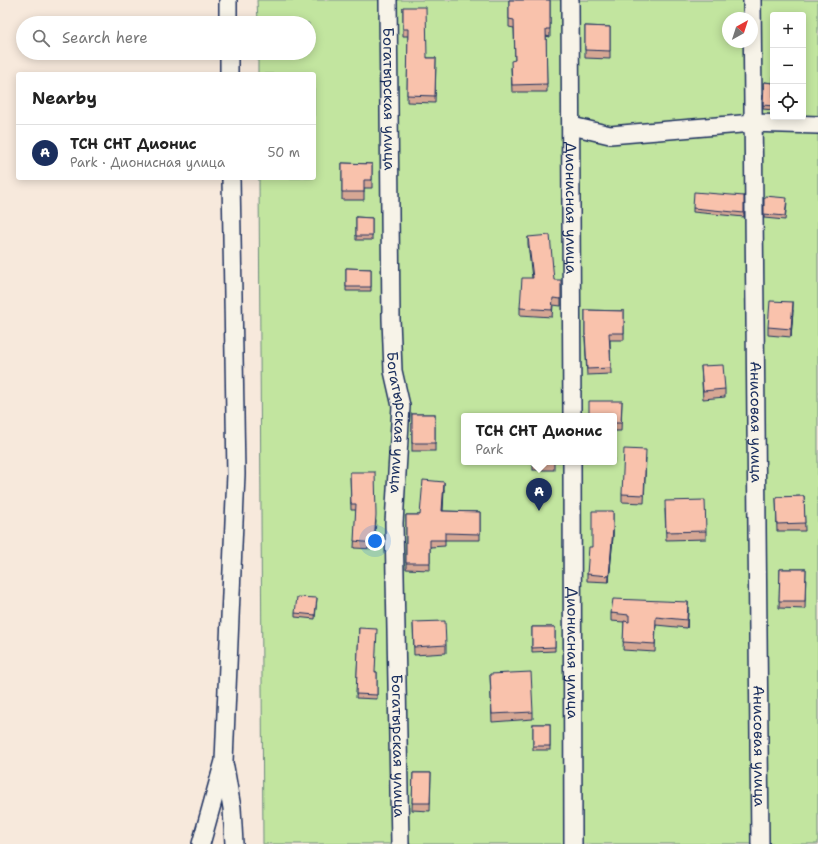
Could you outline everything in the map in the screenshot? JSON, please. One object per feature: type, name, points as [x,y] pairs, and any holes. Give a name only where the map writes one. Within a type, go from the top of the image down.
[{"type":"street","points":[[228,0],[228,16]]},
{"type":"street","name":"Богатырская улица","points":[[388,0],[391,319],[393,371],[401,406],[394,523],[400,844]]},
{"type":"street","name":"Дионисная улица","points":[[570,0],[572,126],[572,413]]},
{"type":"street","name":"Анисовая улица","points":[[752,0],[760,844]]},
{"type":"street","points":[[229,60],[229,72]]},
{"type":"street","points":[[572,126],[610,135],[753,123],[818,125]]},
{"type":"street","points":[[231,180],[236,474],[224,761],[232,808],[234,844]]},
{"type":"street","name":"Дионисная улица","points":[[572,465],[573,844]]},
{"type":"street","points":[[201,844],[224,761]]},
{"type":"green space","points":[[257,0],[818,0],[818,844],[263,844],[259,180],[316,180],[316,72],[258,72],[258,60],[316,60],[316,16],[258,16]]},
{"type":"building","points":[[509,0],[550,0],[550,29],[546,29],[547,84],[512,85],[511,61],[515,60],[514,20],[509,19]]},
{"type":"building","points":[[403,7],[426,7],[427,58],[436,58],[435,96],[407,95],[408,29],[403,29]]},
{"type":"building","points":[[585,26],[610,27],[610,51],[585,50]]},
{"type":"building","points":[[764,82],[770,83],[770,106],[763,105]]},
{"type":"building","points":[[342,163],[372,164],[372,180],[364,180],[364,192],[342,192]]},
{"type":"building","points":[[694,192],[744,196],[744,213],[693,208]]},
{"type":"building","points":[[765,196],[787,198],[785,216],[764,214]]},
{"type":"building","points":[[356,217],[372,218],[372,236],[356,236]]},
{"type":"building","points":[[550,235],[554,280],[561,280],[561,299],[553,298],[552,310],[520,308],[522,278],[533,278],[528,237]]},
{"type":"building","points":[[346,268],[371,269],[371,287],[346,287]]},
{"type":"building","points":[[770,301],[793,302],[791,329],[768,327]]},
{"type":"building","points":[[585,310],[624,311],[624,333],[609,333],[611,368],[587,369]]},
{"type":"building","points":[[723,365],[725,389],[703,391],[701,366]]},
{"type":"building","points":[[589,401],[622,401],[621,423],[617,423],[617,413],[589,413]]},
{"type":"building","points":[[412,414],[435,414],[435,443],[412,443]]},
{"type":"building","points":[[624,449],[646,450],[644,495],[622,494]]},
{"type":"building","points":[[350,472],[375,472],[376,515],[374,543],[354,541],[356,504],[351,504]]},
{"type":"building","points":[[423,480],[444,482],[442,511],[480,512],[480,534],[445,533],[445,540],[430,540],[430,563],[406,563],[406,515],[420,515]]},
{"type":"building","points":[[804,496],[805,523],[777,524],[776,497]]},
{"type":"building","points":[[705,500],[706,531],[666,532],[665,501]]},
{"type":"building","points":[[592,511],[613,511],[609,576],[587,574],[589,547],[592,547]]},
{"type":"building","points":[[780,569],[806,569],[805,601],[779,601]]},
{"type":"building","points":[[297,597],[317,598],[315,615],[295,613]]},
{"type":"building","points":[[613,599],[688,602],[687,620],[656,617],[655,644],[623,642],[624,621],[629,622],[629,615],[611,613]]},
{"type":"building","points":[[445,621],[446,645],[414,647],[413,622]]},
{"type":"building","points":[[532,627],[555,627],[555,647],[532,648]]},
{"type":"building","points":[[359,628],[377,629],[375,672],[377,672],[377,695],[356,694]]},
{"type":"building","points":[[531,672],[533,712],[492,714],[490,674]]},
{"type":"building","points":[[533,724],[550,724],[550,746],[533,746]]},
{"type":"building","points":[[413,773],[431,773],[430,803],[412,803]]},
{"type":"place","name":"ТСН СНТ Дионис","points":[[539,511]]}]
